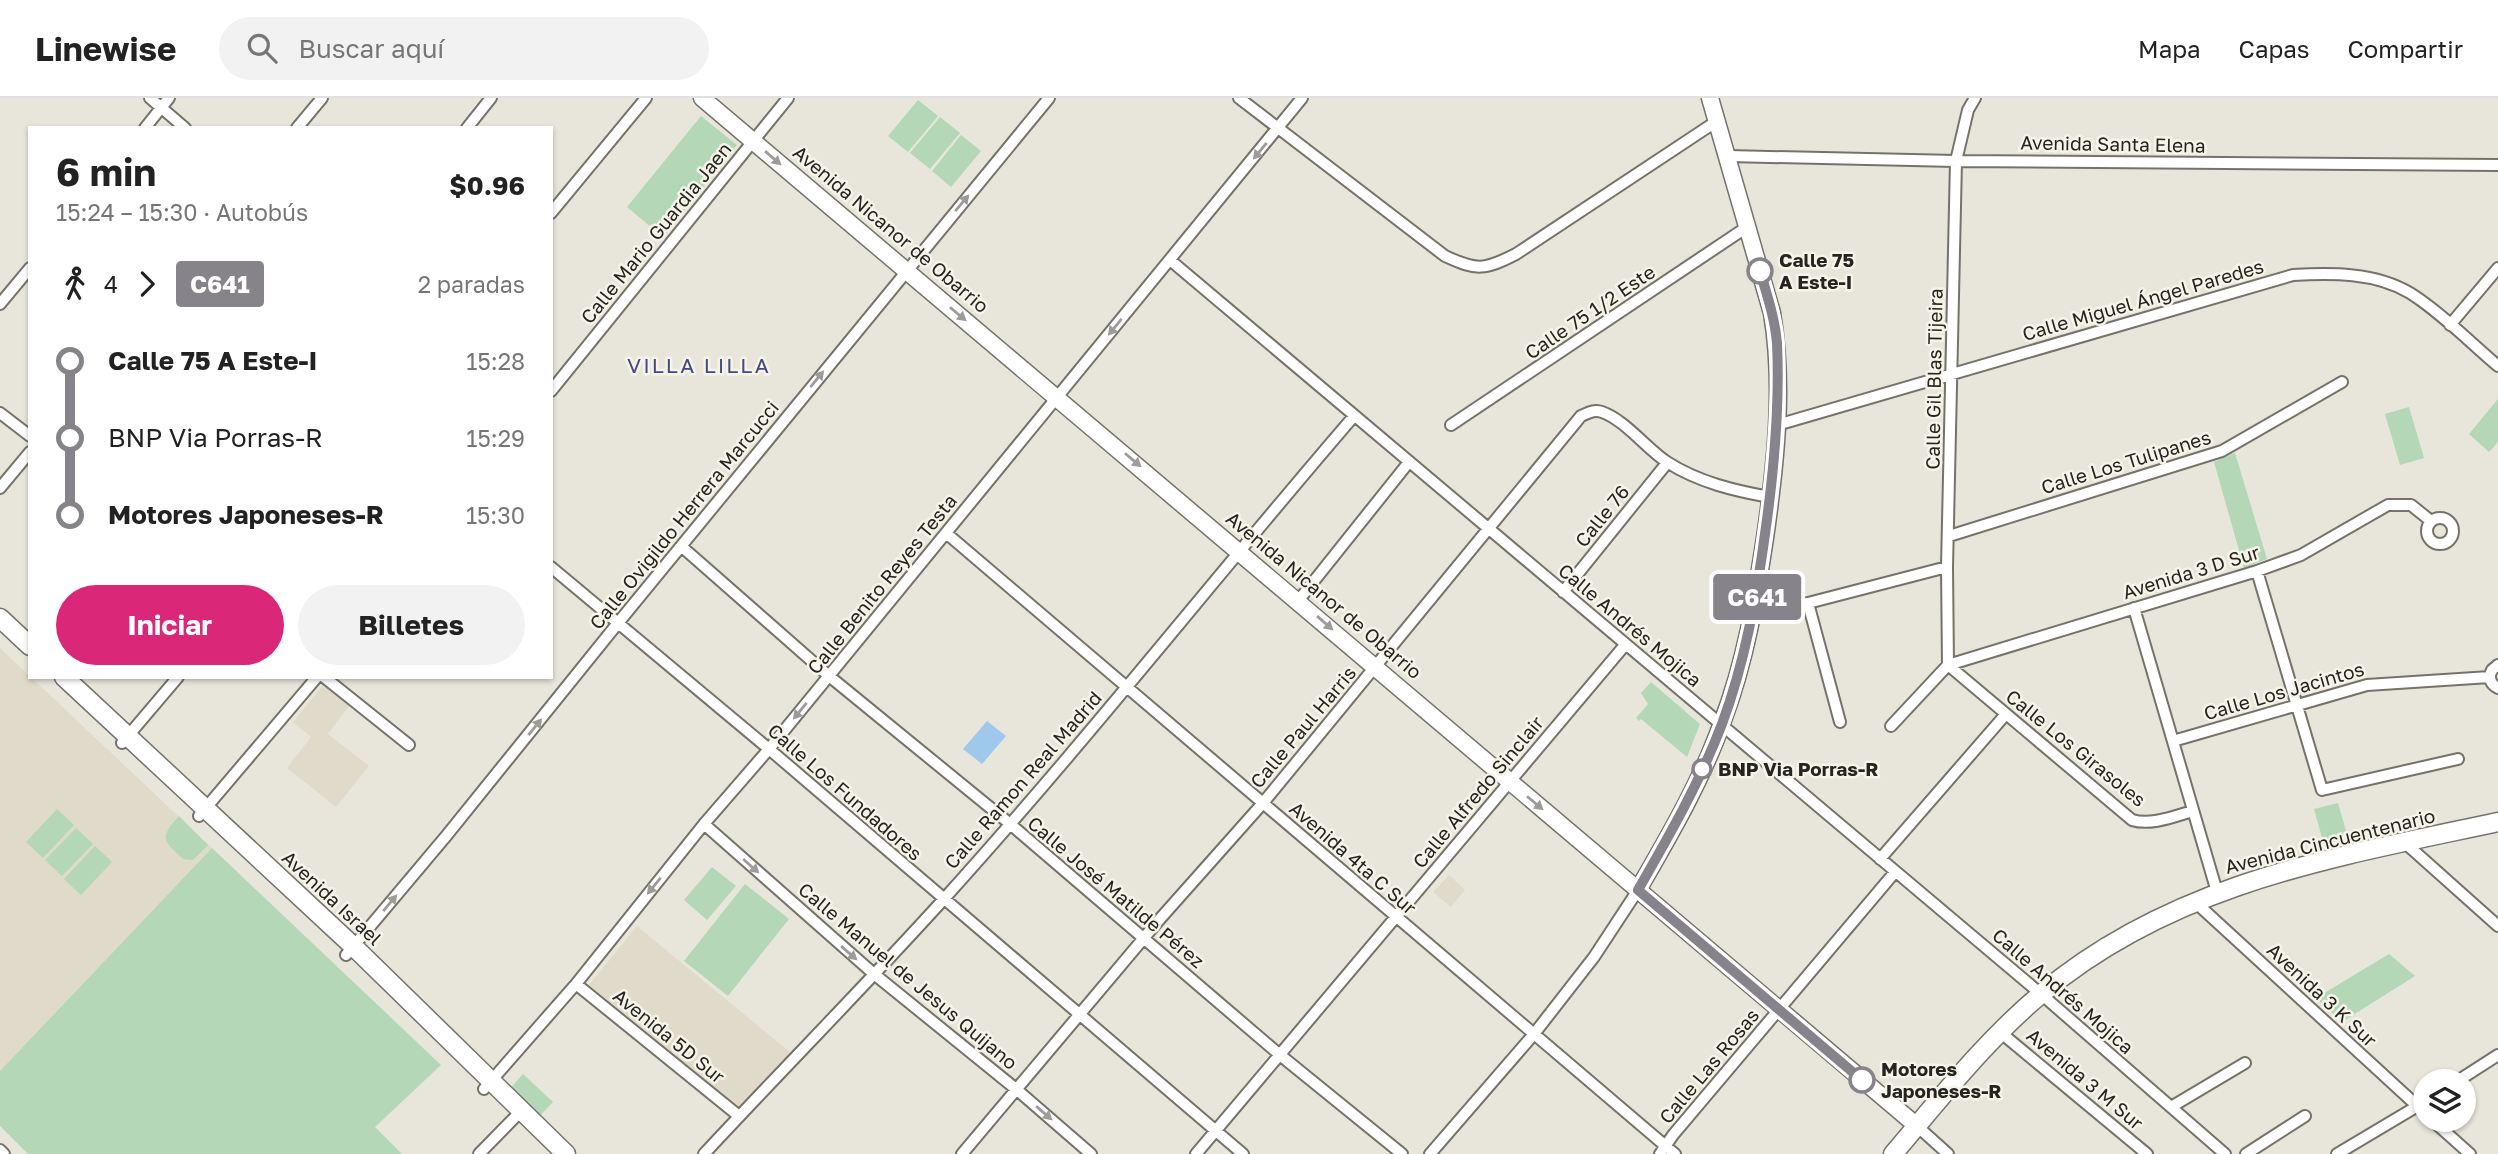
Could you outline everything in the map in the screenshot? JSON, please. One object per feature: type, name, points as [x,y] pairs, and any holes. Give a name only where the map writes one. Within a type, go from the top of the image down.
[{"type":"main road","name":"Avenida Nicanor de Obarrio","points":[[702,98],[1917,1126]]},
{"type":"main road","points":[[1638,890],[1684,809],[1721,725],[1743,658],[1754,613],[1777,425],[1777,342],[1772,313],[1710,98]]},
{"type":"main road","points":[[0,618],[28,644]]},
{"type":"main road","points":[[0,632],[28,658]]},
{"type":"main road","name":"Avenida Israel","points":[[51,679],[125,740],[350,950],[487,1086],[566,1154]]},
{"type":"main road","name":"Avenida Israel","points":[[66,679],[125,740]]},
{"type":"main road","name":"Avenida Cincuentenario","points":[[1893,1154],[2000,1032],[2041,994],[2102,950],[2147,923],[2194,901],[2260,878],[2498,822]]},
{"type":"main road","name":"Avenida Israel","points":[[517,1114],[549,1154]]},
{"type":"street","points":[[150,98],[183,126]]},
{"type":"street","points":[[147,126],[169,98]]},
{"type":"street","points":[[300,126],[322,98]]},
{"type":"street","points":[[469,126],[491,98]]},
{"type":"street","points":[[553,211],[646,98]]},
{"type":"street","name":"Calle Mario Guardia Jaen","points":[[553,389],[788,98]]},
{"type":"street","name":"Calle Ovigildo Herrera Marcucci","points":[[350,950],[1049,98]]},
{"type":"street","points":[[1238,98],[1445,256],[1469,267],[1493,265],[1516,254],[1717,121]]},
{"type":"street","name":"Calle Benito Reyes Testa","points":[[487,1086],[576,984],[704,824],[769,749],[1303,98]]},
{"type":"street","name":"Calle Gil Blas Tijeira","points":[[1948,665],[1947,567],[1956,160],[1968,110],[1975,98]]},
{"type":"street","name":"Avenida Santa Elena","points":[[1728,156],[2498,165]]},
{"type":"street","name":"Calle 75 1/2 Este","points":[[1451,425],[1748,227]]},
{"type":"street","name":"Calle Andrés Mojica","points":[[1170,260],[2041,994],[2225,1154]]},
{"type":"street","points":[[2451,326],[2498,268]]},
{"type":"street","points":[[0,304],[28,270]]},
{"type":"street","name":"Calle Miguel Ángel Paredes","points":[[1777,425],[2292,275],[2332,272],[2382,282],[2409,292],[2498,366]]},
{"type":"street","name":"Calle Los Tulipanes","points":[[1949,536],[2222,451],[2342,382]]},
{"type":"street","name":"Calle Paul Harris","points":[[962,1154],[1144,938],[1263,803],[1581,416],[1592,411],[1602,412],[1667,463],[1710,483],[1770,498]]},
{"type":"street","points":[[0,413],[28,434]]},
{"type":"street","name":"Calle Ramon Real Madrid","points":[[704,1154],[943,899],[1127,687],[1238,550],[1354,415]]},
{"type":"street","points":[[0,488],[28,454]]},
{"type":"street","points":[[1298,601],[1409,462]]},
{"type":"street","name":"Calle 76","points":[[1563,592],[1667,463]]},
{"type":"street","name":"Avenida 3 D Sur","points":[[1948,665],[2257,571],[2301,555],[2388,505],[2411,505],[2431,521]]},
{"type":"street","name":"Avenida 4ta C Sur","points":[[946,533],[1534,1034],[1667,1151]]},
{"type":"street","name":"Calle José Matilde Pérez","points":[[681,546],[829,676],[1009,823],[1280,1055],[1402,1154]]},
{"type":"street","points":[[1754,613],[1808,603],[1947,567]]},
{"type":"street","name":"Calle Los Fundadores","points":[[553,569],[769,749],[1243,1154]]},
{"type":"street","points":[[2257,571],[2322,790],[2458,759]]},
{"type":"street","points":[[1808,603],[1840,722]]},
{"type":"street","points":[[2134,608],[2217,892]]},
{"type":"street","name":"Calle Alfredo Sinclair","points":[[1196,1154],[1625,645]]},
{"type":"street","points":[[1891,726],[1948,665]]},
{"type":"street","name":"Calle Los Girasoles","points":[[1948,665],[2132,820],[2149,822],[2193,811]]},
{"type":"street","points":[[2498,666],[2492,670],[2490,677],[2492,684],[2498,688]]},
{"type":"street","name":"Calle Los Jacintos","points":[[2173,741],[2367,685],[2490,677]]},
{"type":"street","points":[[125,740],[176,679]]},
{"type":"street","points":[[203,812],[315,679]]},
{"type":"street","points":[[326,679],[409,745]]},
{"type":"street","points":[[1880,859],[2006,714]]},
{"type":"street","name":"Calle Manuel de Jesus Quijano","points":[[704,824],[874,974],[1016,1089],[1091,1154]]},
{"type":"street","points":[[2404,842],[2498,926]]},
{"type":"street","name":"Calle Las Rosas","points":[[1667,1151],[1673,1135],[1895,872]]},
{"type":"street","points":[[1430,1154],[1534,1034],[1594,957],[1638,890]]},
{"type":"street","name":"Avenida 3 K Sur","points":[[2194,901],[2413,1098]]},
{"type":"street","name":"Avenida 5D Sur","points":[[576,984],[739,1116]]},
{"type":"street","name":"Avenida 3 M Sur","points":[[2000,1032],[2147,1154]]},
{"type":"street","points":[[2476,1069],[2498,1055]]},
{"type":"street","points":[[2171,1107],[2245,1063]]},
{"type":"street","points":[[2337,1154],[2413,1112]]},
{"type":"street","points":[[479,1154],[517,1114]]},
{"type":"street","points":[[2246,1154],[2305,1116]]},
{"type":"street","points":[[1917,1126],[1948,1154]]},
{"type":"street","points":[[2445,1132],[2470,1154]]},
{"type":"street","points":[[0,1150],[4,1154]]},
{"type":"shaded area","points":[[0,648],[28,674],[28,679],[33,679],[212,848],[0,1071]]},
{"type":"shaded area","points":[[323,685],[349,706],[328,734],[369,766],[336,807],[287,768],[311,737],[293,722]]},
{"type":"shaded area","points":[[1449,875],[1465,890],[1451,907],[1433,892]]},
{"type":"shaded area","points":[[637,926],[791,1053],[739,1108],[589,985]]},
{"type":"green space","points":[[918,100],[938,116],[908,152],[888,136]]},
{"type":"green space","points":[[701,116],[737,145],[663,237],[627,207]]},
{"type":"green space","points":[[940,117],[960,133],[930,169],[910,153]]},
{"type":"green space","points":[[961,135],[981,151],[951,187],[932,171]]},
{"type":"green space","points":[[2498,399],[2498,442],[2489,452],[2469,434]]},
{"type":"green space","points":[[2409,407],[2424,458],[2400,465],[2385,414]]},
{"type":"green space","points":[[2235,453],[2267,559],[2244,568],[2214,462]]},
{"type":"green space","points":[[1651,682],[1700,724],[1687,757],[1641,719],[1639,721],[1636,718],[1648,704],[1641,693]]},
{"type":"green space","points":[[2338,803],[2348,838],[2324,845],[2314,809]]},
{"type":"green space","points":[[57,809],[74,825],[43,858],[26,842]]},
{"type":"green space","points":[[179,816],[208,845],[193,860],[183,859],[166,839],[168,829]]},
{"type":"green space","points":[[76,828],[93,844],[62,876],[45,860]]},
{"type":"green space","points":[[95,846],[112,862],[81,895],[64,879]]},
{"type":"green space","points":[[212,848],[441,1065],[375,1127],[402,1154],[28,1154],[0,1126],[0,1071]]},
{"type":"green space","points":[[712,867],[736,886],[707,920],[684,900]]},
{"type":"green space","points":[[745,884],[789,919],[728,996],[684,961]]},
{"type":"green space","points":[[2389,954],[2415,976],[2342,1022],[2316,998]]},
{"type":"green space","points":[[523,1074],[553,1102],[536,1120],[506,1093]]},
{"type":"water","points":[[987,721],[1006,736],[982,764],[963,749]]},
{"type":"bus line","name":"C641","points":[[1760,271],[1777,342],[1777,425],[1754,613],[1743,658],[1721,725],[1684,809],[1638,890],[1862,1080]]},
{"type":"place","name":"Calle 75 A Este-I","points":[[1760,271]]},
{"type":"place","name":"BNP Via Porras-R","points":[[1702,769]]},
{"type":"place","name":"Motores Japoneses-R","points":[[1862,1080]]},
{"type":"district","name":"VILLA LILLA","points":[[699,366]]}]
